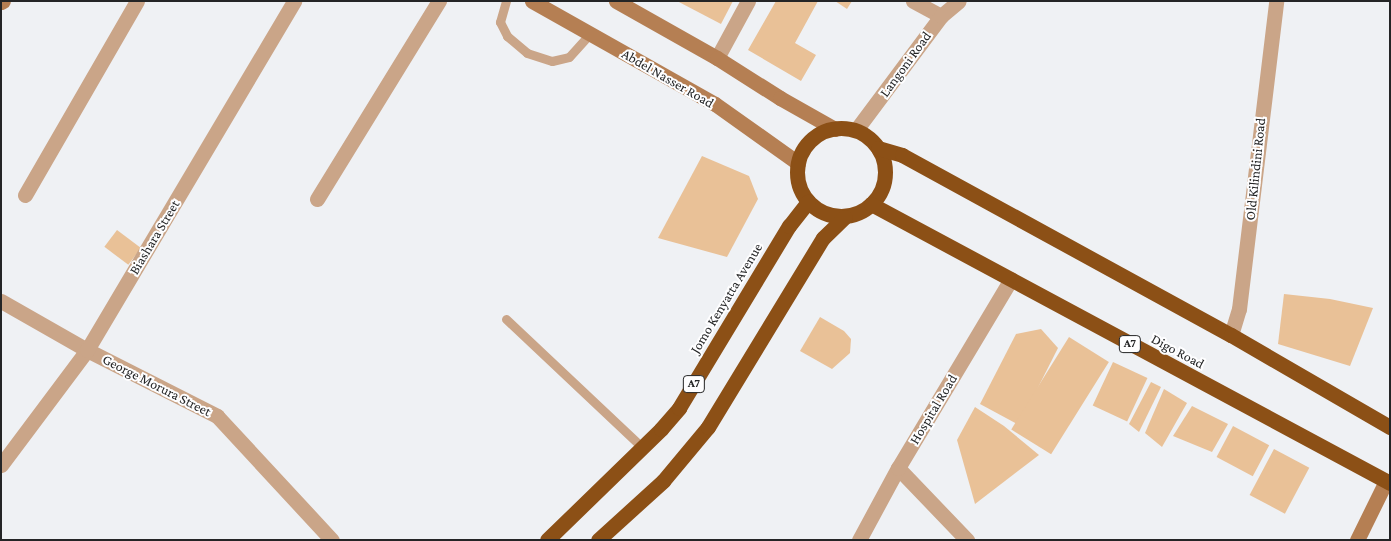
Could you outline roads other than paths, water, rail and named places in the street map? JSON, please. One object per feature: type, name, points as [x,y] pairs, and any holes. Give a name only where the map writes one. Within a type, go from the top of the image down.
[{"type":"highway","points":[[835,128],[856,130],[868,138],[878,148],[884,162],[885,177],[880,192],[871,204],[859,212],[845,216],[831,215],[819,210],[808,202],[801,190],[797,177],[798,163],[806,146],[819,134],[835,128]]},
{"type":"highway","points":[[878,148],[902,155],[1231,335],[1390,427]]},
{"type":"highway","name":"Jomo Kenyatta Avenue","points":[[547,540],[679,408],[789,226],[808,202]]},
{"type":"highway","name":"Digo Road","points":[[871,204],[1388,482]]},
{"type":"highway","name":"A7","points":[[598,540],[663,481],[708,427],[823,238],[845,216]]},
{"type":"main road","name":"Abdel Nasser Road","points":[[532,1],[728,113],[798,163]]},
{"type":"main road","points":[[616,1],[717,58],[780,98],[835,128]]},
{"type":"main road","points":[[1357,540],[1388,482]]},
{"type":"street","points":[[25,195],[137,1]]},
{"type":"street","name":"Biashara Street","points":[[1,465],[87,350],[294,1]]},
{"type":"street","points":[[317,199],[439,1]]},
{"type":"street","points":[[717,58],[748,1]]},
{"type":"street","points":[[913,1],[940,16]]},
{"type":"street","name":"Langoni Road","points":[[856,130],[940,16],[959,1]]},
{"type":"street","name":"Old Kilindini Road","points":[[1231,335],[1240,309],[1276,1]]},
{"type":"street","name":"Hospital Road","points":[[859,540],[898,468],[1011,279]]},
{"type":"street","name":"George Morura Street","points":[[1,301],[87,350],[217,416],[332,540]]},
{"type":"street","points":[[898,468],[967,540]]},
{"type":"lane","points":[[506,1],[500,22],[507,36],[527,53],[552,61],[569,57],[590,34]]},
{"type":"lane","points":[[506,319],[642,447]]}]
